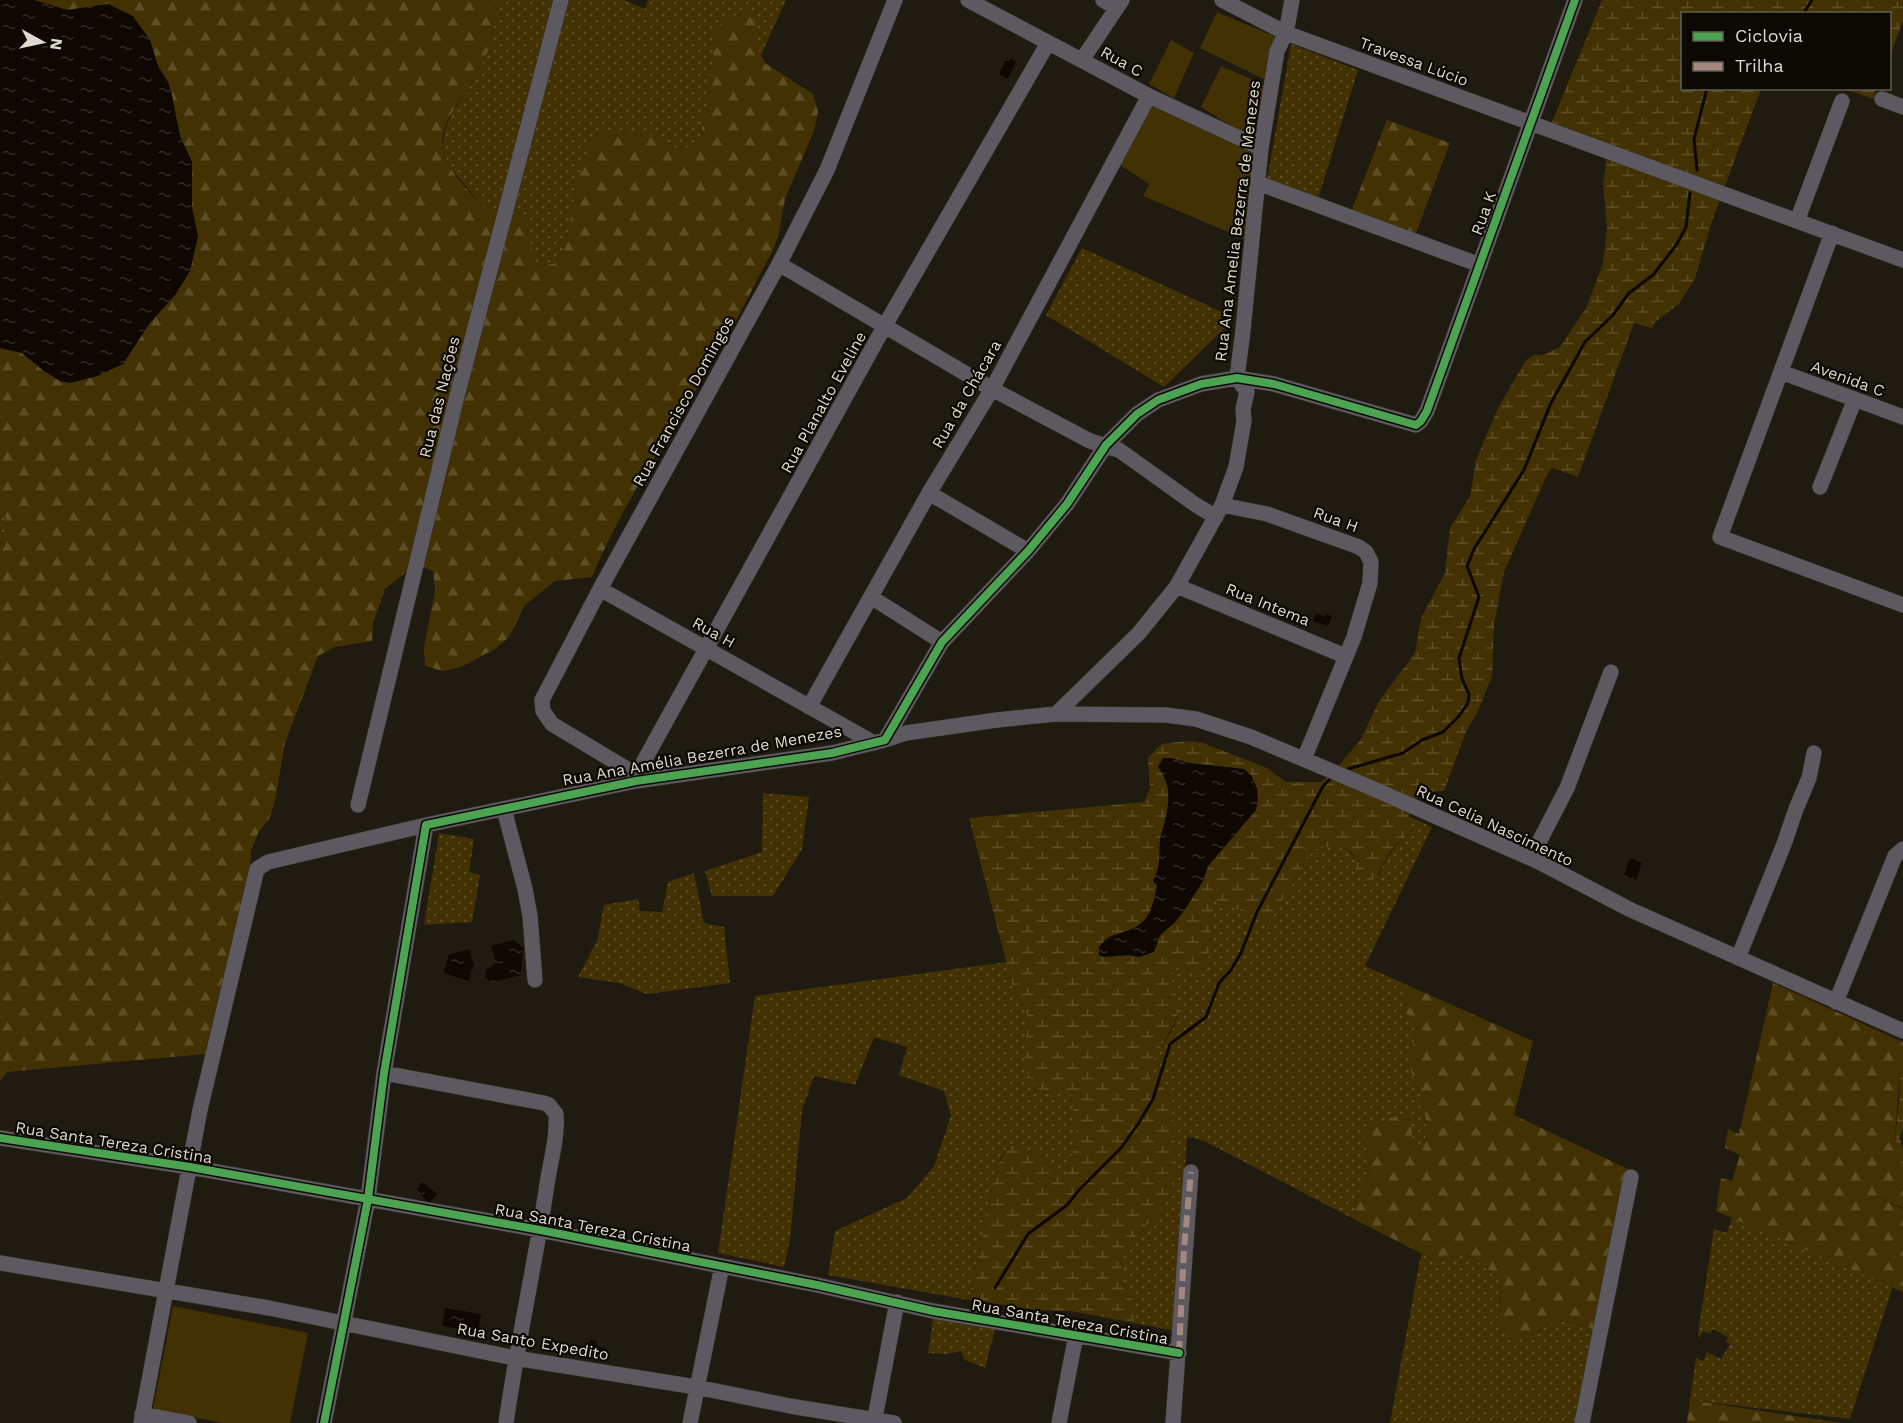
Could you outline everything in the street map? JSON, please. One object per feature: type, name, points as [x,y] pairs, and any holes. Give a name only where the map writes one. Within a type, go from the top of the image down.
[{"type":"street","name":"Rua das Nações","points":[[358,805],[456,400],[561,0]]},
{"type":"street","name":"Rua Francisco Domingos","points":[[636,778],[556,727],[546,717],[542,700],[600,589],[779,264],[826,170],[895,0]]},
{"type":"street","name":"Rua C","points":[[968,0],[1149,96],[1261,148]]},
{"type":"street","points":[[1082,60],[1119,4],[1103,0]]},
{"type":"street","name":"Travessa Lúcio","points":[[1222,0],[1286,33],[1903,260]]},
{"type":"street","name":"Rua Ana Amelia Bezerra de Menezes","points":[[1236,378],[1261,148],[1277,51],[1286,33],[1292,0]]},
{"type":"street","name":"Rua K","points":[[1236,378],[1304,392],[1416,425],[1421,421],[1574,4]]},
{"type":"street","name":"Rua Planalto Eveline","points":[[636,778],[884,327],[1048,43]]},
{"type":"street","name":"Rua da Chácara","points":[[809,707],[929,493],[992,389],[1149,96]]},
{"type":"street","points":[[1882,99],[1903,107]]},
{"type":"street","points":[[1797,221],[1842,101]]},
{"type":"street","points":[[1258,183],[1479,265]]},
{"type":"street","points":[[1832,233],[1720,537],[1903,605]]},
{"type":"street","name":"Rua H","points":[[779,264],[992,389],[1090,441],[1119,450],[1196,505],[1219,511],[1267,514],[1359,546],[1366,552],[1371,562],[1370,583],[1354,637],[1345,656]]},
{"type":"street","name":"Avenida C","points":[[1781,372],[1903,417]]},
{"type":"street","points":[[879,741],[942,642],[1028,551],[1067,504],[1106,445],[1137,414],[1158,400],[1201,384],[1236,378],[1247,392],[1243,409],[1244,420],[1236,467],[1219,511],[1177,586],[1139,633],[1056,714]]},
{"type":"street","points":[[1820,487],[1854,399]]},
{"type":"street","points":[[929,493],[1028,551]]},
{"type":"street","name":"Rua Intema","points":[[1177,586],[1345,656]]},
{"type":"street","name":"Rua H","points":[[600,589],[809,707],[879,741]]},
{"type":"street","points":[[872,597],[942,642]]},
{"type":"street","points":[[1304,759],[1345,656]]},
{"type":"street","points":[[1539,862],[1539,842],[1567,788],[1611,672]]},
{"type":"street","name":"Rua Ana Amélia Bezerra de Menezes","points":[[190,1167],[200,1110],[255,874],[257,869],[268,862],[636,778],[832,753],[906,733],[1056,714]]},
{"type":"street","name":"Rua Celia Nascimento","points":[[1056,714],[1166,715],[1196,719],[1251,737],[1539,862],[1631,910],[1903,1031]]},
{"type":"street","points":[[1738,958],[1809,778],[1814,753]]},
{"type":"street","points":[[504,809],[528,907],[535,980]]},
{"type":"street","points":[[324,1423],[368,1199],[384,1073],[426,825]]},
{"type":"street","points":[[1836,1002],[1895,856],[1903,849]]},
{"type":"street","points":[[384,1073],[549,1105],[556,1114],[540,1230],[515,1358],[506,1423]]},
{"type":"street","name":"Rua Santa Tereza Cristina","points":[[0,1138],[190,1167],[540,1230],[933,1311],[1179,1353]]},
{"type":"street","points":[[189,1423],[142,1419],[190,1167]]},
{"type":"street","points":[[1173,1423],[1191,1172]]},
{"type":"street","points":[[1582,1423],[1631,1177]]},
{"type":"street","name":"Rua Santo Expedito","points":[[0,1263],[269,1308],[515,1358],[696,1387],[790,1406],[894,1423]]},
{"type":"street","points":[[690,1423],[722,1266]]},
{"type":"street","points":[[874,1421],[897,1302]]},
{"type":"street","points":[[1059,1423],[1076,1335]]},
{"type":"green space","points":[[34,0],[495,0],[495,26],[490,43],[476,76],[447,123],[442,140],[443,149],[454,173],[485,209],[504,211],[524,219],[536,265],[554,264],[565,248],[578,179],[591,141],[609,130],[628,130],[646,133],[680,150],[698,144],[707,108],[716,30],[728,16],[748,14],[759,28],[757,47],[765,63],[813,94],[818,112],[814,131],[785,199],[778,237],[771,254],[717,355],[619,519],[592,577],[555,581],[525,605],[509,637],[495,649],[461,667],[443,671],[425,666],[424,647],[435,591],[433,571],[416,564],[385,589],[373,623],[372,641],[335,647],[318,656],[285,743],[275,801],[269,819],[258,833],[251,851],[250,871],[205,1054],[7,1072],[0,1081],[0,547],[7,525],[0,497],[0,348],[22,353],[44,371],[69,383],[97,376],[123,364],[149,324],[175,295],[190,271],[198,236],[192,208],[192,162],[180,136],[168,82],[158,66],[150,40],[78,10],[67,10]]},
{"type":"green space","points":[[495,0],[624,0],[645,9],[648,0],[786,0],[761,55],[757,47],[759,28],[707,108],[698,144],[680,150],[646,133],[578,179],[565,248],[554,264],[535,265],[524,219],[504,211],[485,209],[449,166],[442,148],[445,130],[452,113],[473,82],[496,18]]},
{"type":"green space","points":[[1602,0],[1903,0],[1903,21],[1891,53],[1891,12],[1681,12],[1681,90],[1761,90],[1712,221],[1695,278],[1679,304],[1655,322],[1652,328],[1634,323],[1578,477],[1552,468],[1546,477],[1504,572],[1494,625],[1492,676],[1478,711],[1466,732],[1444,791],[1422,792],[1417,797],[1411,806],[1409,815],[1412,832],[1393,848],[1379,873],[1370,883],[1363,882],[1355,873],[1356,863],[1350,851],[1338,847],[1322,848],[1314,849],[1268,923],[1214,899],[1207,972],[1175,970],[1172,982],[1178,1002],[1178,1013],[1154,1060],[1151,1071],[1151,1082],[1163,1088],[1171,1099],[1176,1177],[1170,1196],[1160,1212],[1125,1247],[1121,1277],[1133,1303],[1134,1323],[1071,1311],[1039,1310],[969,1300],[997,1165],[1011,1144],[1037,1154],[1066,1179],[1077,1134],[1071,1095],[1047,1093],[1039,1089],[1027,1073],[1025,1045],[1028,1017],[1012,984],[969,818],[1144,802],[1150,789],[1148,758],[1161,744],[1188,741],[1203,743],[1267,768],[1286,782],[1320,782],[1332,774],[1361,739],[1379,701],[1415,653],[1421,618],[1445,573],[1450,528],[1470,496],[1476,460],[1498,408],[1526,360],[1534,355],[1543,355],[1560,347],[1586,308],[1603,264],[1607,227],[1603,184],[1609,144],[1552,122]],"holes":[[[1171,758],[1189,763],[1244,769],[1256,810],[1208,866],[1203,881],[1186,908],[1160,935],[1154,951],[1139,957],[1129,955],[1104,957],[1099,947],[1102,943],[1111,936],[1141,924],[1152,907],[1157,885],[1153,881],[1158,866],[1160,839],[1168,803],[1169,791],[1164,774]]]},
{"type":"green space","points":[[1217,12],[1276,37],[1266,80],[1200,48]]},
{"type":"green space","points":[[1171,40],[1194,53],[1174,98],[1149,84]]},
{"type":"green space","points":[[1291,44],[1358,70],[1318,199],[1267,180]]},
{"type":"green space","points":[[1221,66],[1267,86],[1259,143],[1201,107]]},
{"type":"green space","points":[[1848,90],[1877,90],[1873,99]]},
{"type":"green space","points":[[1151,101],[1256,150],[1247,240],[1143,196],[1149,184],[1120,165]]},
{"type":"green space","points":[[1387,120],[1450,143],[1414,238],[1349,217]]},
{"type":"green space","points":[[1082,248],[1235,318],[1164,387],[1046,315]]},
{"type":"green space","points":[[0,497],[7,525],[0,547]]},
{"type":"green space","points":[[763,793],[809,797],[802,849],[773,896],[712,896],[705,871],[762,852]]},
{"type":"green space","points":[[1408,816],[1432,827],[1365,966],[1407,985],[1405,1012],[1417,1026],[1410,1055],[1410,1067],[1419,1091],[1426,1123],[1422,1151],[1413,1146],[1364,1137],[1370,1173],[1356,1197],[1354,1219],[1204,1141],[1187,1136],[1175,1331],[1134,1323],[1133,1303],[1121,1277],[1125,1247],[1160,1212],[1176,1157],[1171,1099],[1163,1088],[1151,1083],[1155,1056],[1173,1029],[1176,1019],[1178,1004],[1172,982],[1175,970],[1207,971],[1214,899],[1268,923],[1314,849],[1340,847],[1345,849],[1350,852],[1357,865],[1379,875],[1392,850],[1412,832]]},
{"type":"green space","points":[[439,833],[474,839],[469,872],[480,875],[472,922],[424,925]]},
{"type":"green space","points":[[694,873],[704,923],[724,927],[730,983],[647,994],[619,983],[578,977],[597,941],[604,905],[638,899],[640,911],[662,912],[668,882]]},
{"type":"green space","points":[[1007,962],[1012,984],[1028,1017],[1025,1045],[1039,1089],[1047,1093],[1071,1095],[1077,1134],[1066,1179],[1037,1154],[1011,1144],[1001,1157],[997,1165],[969,1300],[828,1275],[835,1231],[907,1198],[934,1166],[951,1116],[944,1091],[899,1075],[907,1047],[874,1037],[855,1085],[814,1076],[802,1110],[790,1240],[784,1267],[718,1253],[755,996]]},
{"type":"green space","points":[[1773,983],[1903,1042],[1903,1064],[1900,1069],[1895,1136],[1903,1168],[1903,1208],[1869,1193],[1903,1209],[1903,1292],[1716,1211],[1721,1178],[1732,1181],[1740,1155],[1725,1148],[1728,1129],[1739,1134]]},
{"type":"green space","points":[[1407,985],[1533,1041],[1514,1115],[1630,1170],[1599,1329],[1557,1321],[1527,1336],[1511,1334],[1497,1319],[1503,1283],[1482,1264],[1462,1254],[1438,1262],[1354,1219],[1356,1197],[1370,1173],[1364,1137],[1366,1128],[1401,1114],[1410,1117],[1413,1146],[1422,1151],[1424,1144],[1426,1122],[1424,1108],[1410,1067],[1410,1055],[1417,1026],[1405,1012]]},
{"type":"green space","points":[[1903,1064],[1903,1127],[1900,1138],[1903,1149],[1903,1175],[1895,1136],[1900,1068]]},
{"type":"green space","points":[[1732,1218],[1893,1286],[1850,1419],[1690,1400],[1696,1358],[1703,1361],[1707,1352],[1721,1359],[1730,1344],[1726,1341],[1728,1337],[1713,1329],[1710,1334],[1703,1331],[1699,1338],[1698,1334],[1714,1229],[1727,1233]]},
{"type":"green space","points":[[1421,1254],[1438,1262],[1462,1254],[1482,1264],[1494,1274],[1503,1283],[1499,1301],[1503,1328],[1516,1336],[1530,1335],[1557,1321],[1599,1329],[1581,1423],[1390,1423]]},
{"type":"green space","points":[[173,1306],[308,1333],[290,1423],[224,1423],[153,1409]]},
{"type":"green space","points":[[934,1313],[996,1326],[985,1368],[965,1360],[961,1351],[947,1354],[928,1353]]},
{"type":"green space","points":[[1690,1400],[1841,1423],[1687,1423]]},
{"type":"water","points":[[0,0],[34,0],[67,10],[108,4],[133,16],[150,40],[158,66],[168,82],[180,136],[192,162],[192,208],[198,236],[190,271],[175,295],[149,324],[123,364],[97,376],[70,383],[60,381],[44,371],[22,353],[0,348]]},
{"type":"water","points":[[1007,57],[1016,62],[1008,79],[999,74]]},
{"type":"water","points":[[1316,613],[1325,617],[1326,614],[1332,616],[1328,626],[1313,621]]},
{"type":"water","points":[[1163,758],[1244,769],[1251,775],[1257,788],[1256,810],[1208,866],[1203,881],[1186,908],[1160,935],[1154,952],[1139,957],[1129,955],[1104,957],[1099,955],[1099,947],[1105,940],[1141,924],[1146,919],[1154,900],[1157,885],[1153,881],[1158,866],[1160,839],[1168,799],[1167,786],[1158,767]]},
{"type":"water","points":[[1630,858],[1642,863],[1636,880],[1624,876]]},
{"type":"water","points":[[514,940],[523,948],[521,975],[490,983],[485,976],[486,970],[496,963],[491,946]]},
{"type":"water","points":[[469,949],[474,965],[469,981],[443,973],[449,955]]},
{"type":"water","points":[[422,1182],[437,1194],[430,1203],[416,1191]]},
{"type":"water","points":[[445,1308],[481,1314],[478,1332],[442,1326]]},
{"type":"water","points":[[590,1340],[597,1341],[596,1346],[605,1348],[604,1355],[588,1353]]},
{"type":"waterway","points":[[1804,12],[1812,0]]},
{"type":"waterway","points":[[1697,170],[1694,139],[1706,90]]},
{"type":"waterway","points":[[1348,769],[1403,753],[1422,740],[1443,732],[1468,703],[1469,694],[1462,679],[1459,658],[1479,597],[1467,566],[1474,549],[1524,470],[1551,403],[1585,342],[1613,315],[1629,293],[1653,275],[1677,244],[1686,227],[1690,193]]},
{"type":"waterway","points":[[995,1288],[1028,1234],[1067,1205],[1121,1148],[1138,1124],[1153,1099],[1170,1044],[1206,1017],[1219,983],[1231,970],[1241,953],[1257,912],[1323,786],[1330,779]]},
{"type":"marked path","points":[[1179,1353],[1184,1249],[1191,1172]]},
{"type":"cycle path","points":[[324,1423],[368,1199],[384,1073],[426,825],[636,781],[832,753],[885,740],[942,642],[1028,551],[1067,504],[1106,445],[1137,414],[1158,400],[1201,384],[1237,378],[1274,384],[1416,425],[1427,411],[1575,0]]},
{"type":"cycle path","points":[[0,1138],[190,1167],[540,1230],[817,1285],[933,1311],[1179,1353]]}]
